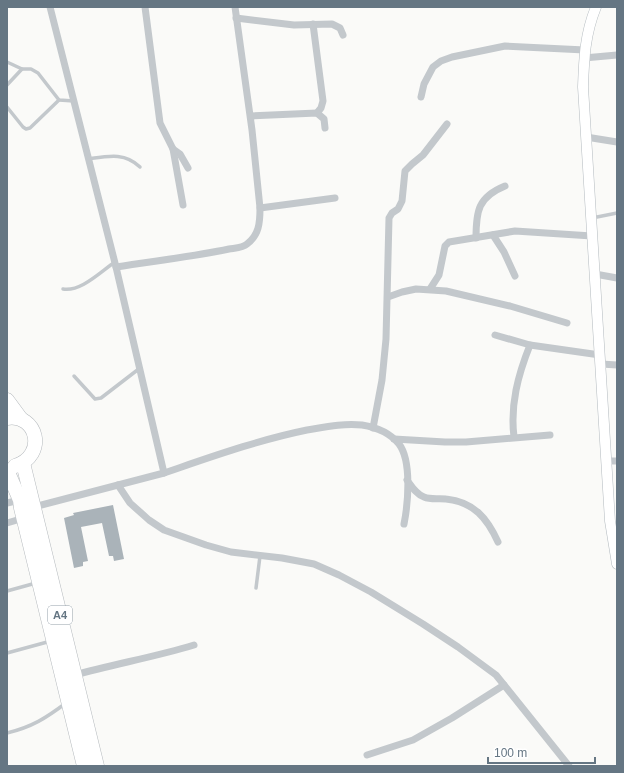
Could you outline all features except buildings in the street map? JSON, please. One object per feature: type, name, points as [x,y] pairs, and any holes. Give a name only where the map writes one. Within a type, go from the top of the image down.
[{"type":"highway","points":[[7,400],[14,418],[28,424],[34,432],[36,440],[30,457],[23,463],[14,466],[7,466]]},
{"type":"highway","name":"A4","points":[[23,463],[97,766]]},
{"type":"highway","name":"A4","points":[[7,470],[14,501],[24,518],[84,766]]},
{"type":"main road","points":[[596,7],[591,21],[584,54],[583,87],[600,360],[612,461],[610,520],[617,564]]},
{"type":"street","points":[[50,7],[115,264],[164,473]]},
{"type":"street","points":[[145,7],[160,123],[173,149],[183,205]]},
{"type":"street","points":[[115,264],[219,251],[245,246],[258,232],[260,208],[251,116],[235,7]]},
{"type":"street","points":[[236,18],[294,25],[313,24],[337,26],[340,28],[343,35]]},
{"type":"street","points":[[313,24],[323,102],[318,113]]},
{"type":"street","points":[[420,97],[426,79],[433,67],[441,61],[505,46],[584,54],[617,55]]},
{"type":"street","points":[[251,116],[318,113],[324,119],[325,128]]},
{"type":"street","points":[[373,428],[382,380],[386,339],[389,218],[402,201],[405,171],[424,155],[447,124]]},
{"type":"street","points":[[586,137],[617,142]]},
{"type":"street","points":[[173,149],[180,154],[188,168]]},
{"type":"street","points":[[476,238],[476,219],[482,202],[489,194],[505,186]]},
{"type":"street","points":[[260,208],[335,198]]},
{"type":"street","points":[[430,289],[439,275],[445,246],[449,242],[515,231],[592,236]]},
{"type":"street","points":[[493,235],[504,252],[515,276]]},
{"type":"street","points":[[595,274],[617,278]]},
{"type":"street","points":[[388,297],[416,289],[430,289],[465,295],[510,306],[567,323]]},
{"type":"street","points":[[495,335],[530,345],[617,365]]},
{"type":"street","points":[[514,438],[514,398],[522,364],[530,345]]},
{"type":"street","points":[[34,507],[164,473],[288,434],[329,426],[360,425],[373,428],[394,439],[445,442],[466,442],[550,435]]},
{"type":"street","points":[[394,439],[403,451],[406,460],[407,512],[404,524]]},
{"type":"street","points":[[407,480],[416,492],[425,498],[457,501],[483,516],[491,526],[498,542]]},
{"type":"street","points":[[118,485],[130,503],[149,520],[164,530],[231,552],[314,564],[371,592],[452,643],[496,675],[569,766]]},
{"type":"street","points":[[7,523],[24,518]]},
{"type":"street","points":[[75,675],[194,645]]},
{"type":"street","points":[[367,755],[412,740],[452,718],[504,685]]},
{"type":"lane","points":[[7,62],[22,69],[31,69],[38,73],[59,100]]},
{"type":"lane","points":[[7,85],[22,69]]},
{"type":"lane","points":[[7,107],[26,129],[30,128],[59,100],[74,101]]},
{"type":"lane","points":[[88,159],[116,156],[129,158],[140,167]]},
{"type":"lane","points":[[591,218],[617,214]]},
{"type":"lane","points":[[63,289],[70,290],[79,287],[115,264]]},
{"type":"lane","points":[[74,376],[95,399],[97,399],[101,398],[140,368]]},
{"type":"lane","points":[[256,588],[260,556]]},
{"type":"lane","points":[[7,591],[39,582]]},
{"type":"lane","points":[[7,653],[54,640]]},
{"type":"lane","points":[[7,733],[45,719],[68,701]]}]
